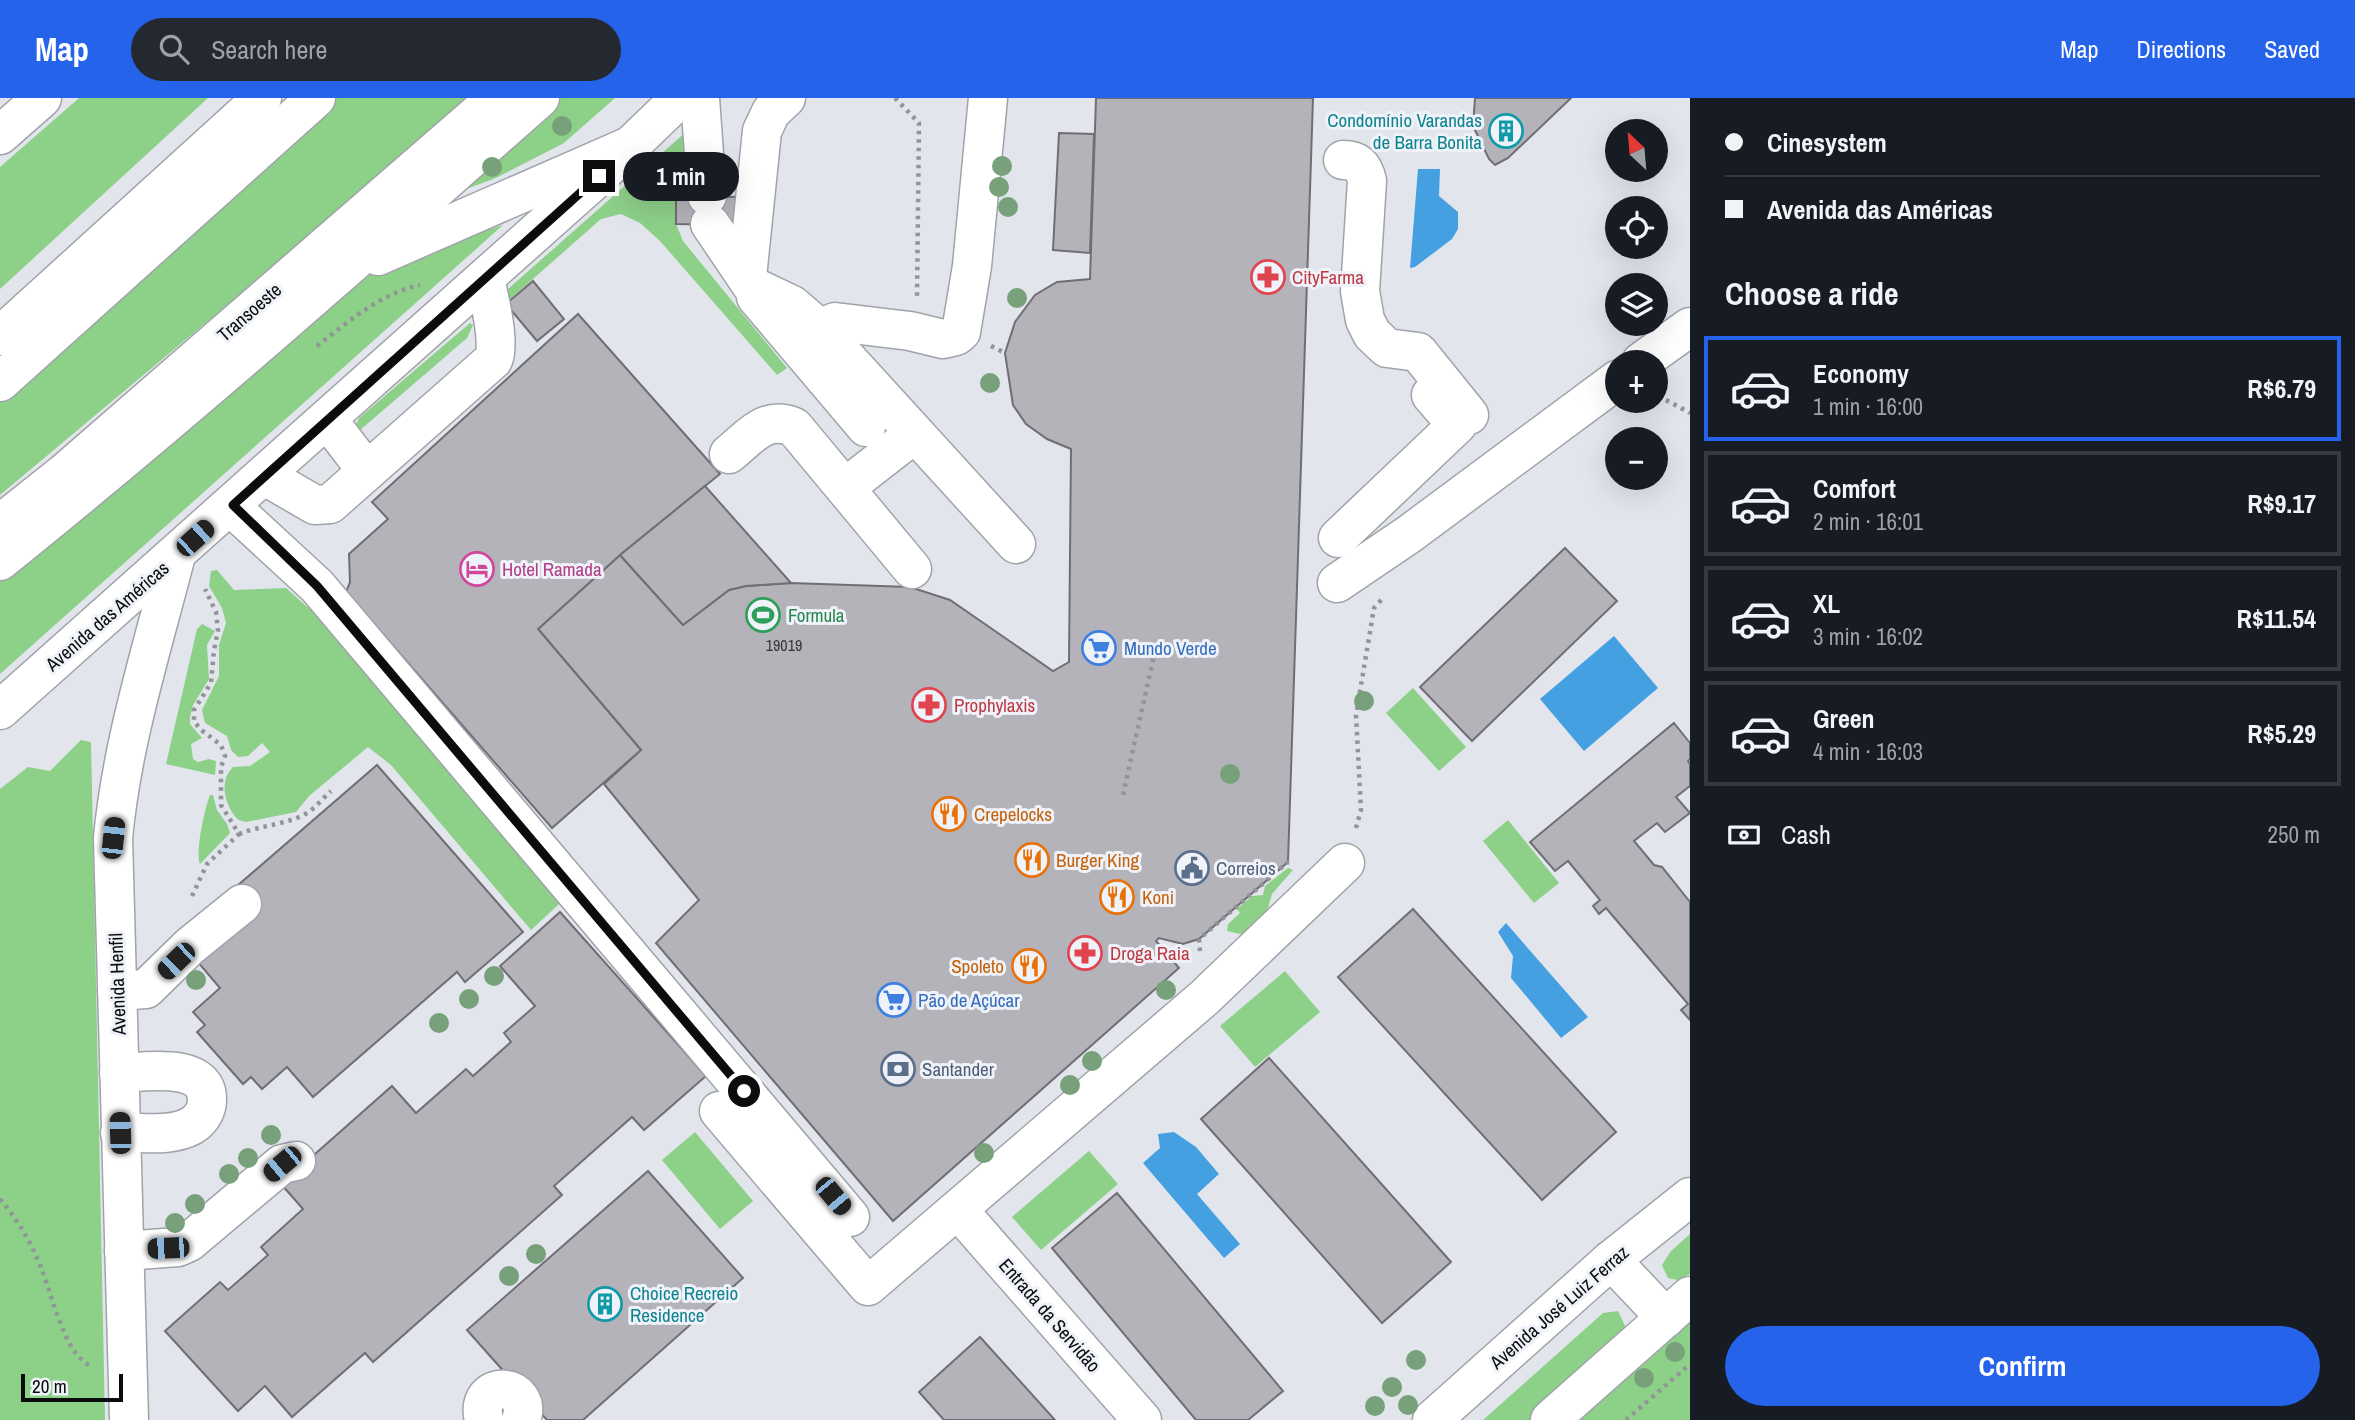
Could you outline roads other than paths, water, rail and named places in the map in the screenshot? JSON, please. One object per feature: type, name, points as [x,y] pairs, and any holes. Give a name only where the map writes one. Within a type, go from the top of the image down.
[{"type":"main road","points":[[0,135],[42,98]]},
{"type":"main road","points":[[0,336],[262,98]]},
{"type":"main road","points":[[0,382],[316,98]]},
{"type":"main road","name":"Transoeste","points":[[0,524],[63,474],[496,98]]},
{"type":"main road","points":[[0,561],[90,488],[344,271],[540,98]]},
{"type":"main road","name":"Avenida das Américas","points":[[0,710],[485,279],[680,98]]},
{"type":"main road","points":[[700,98],[707,197],[758,301],[866,427]]},
{"type":"main road","points":[[749,281],[762,131],[771,112],[786,98]]},
{"type":"main road","points":[[820,328],[835,322],[914,317],[943,339],[961,332],[972,266],[988,98]]},
{"type":"main road","points":[[344,271],[632,145]]},
{"type":"main road","points":[[707,197],[760,153]]},
{"type":"main road","points":[[1343,160],[1357,163],[1367,181],[1360,291],[1364,320],[1372,334],[1387,348],[1418,352],[1463,420]]},
{"type":"main road","points":[[265,476],[315,505],[330,504],[496,356],[485,279]]},
{"type":"main road","points":[[749,281],[792,305],[820,328],[1016,544]]},
{"type":"main road","points":[[1340,321],[1371,353],[1463,420]]},
{"type":"main road","points":[[1658,350],[1690,327]]},
{"type":"main road","points":[[1337,583],[1408,535],[1605,389]]},
{"type":"main road","points":[[327,419],[367,471]]},
{"type":"main road","points":[[1338,538],[1463,420]]},
{"type":"main road","points":[[729,454],[762,426],[780,421],[794,427],[912,569]]},
{"type":"main road","points":[[846,488],[914,433]]},
{"type":"main road","points":[[233,505],[317,586],[850,1217]]},
{"type":"main road","name":"Avenida Henfil","points":[[128,1420],[113,838],[117,788],[176,555]]},
{"type":"main road","points":[[719,1111],[868,1286],[1205,998],[1345,863]]},
{"type":"main road","points":[[117,991],[146,989],[190,946],[242,904]]},
{"type":"main road","points":[[119,1073],[190,1074],[203,1084],[208,1098],[205,1113],[192,1126],[174,1132],[120,1133]]},
{"type":"main road","points":[[124,1251],[178,1247],[189,1242],[282,1164],[296,1161]]},
{"type":"main road","name":"Avenida José Luiz Ferraz","points":[[1432,1420],[1611,1260],[1690,1197]]},
{"type":"main road","name":"Entrada da Servidão","points":[[958,1210],[1142,1420]]},
{"type":"main road","points":[[1550,1420],[1678,1307],[1611,1260]]},
{"type":"main road","points":[[484,1420],[481,1410],[483,1401],[489,1394],[506,1389],[521,1399],[524,1408],[521,1420]]},
{"type":"water","points":[[1418,169],[1440,169],[1439,196],[1458,212],[1458,229],[1452,239],[1410,268]]},
{"type":"water","points":[[1614,636],[1658,688],[1584,751],[1540,699]]},
{"type":"water","points":[[1506,923],[1588,1017],[1561,1038],[1511,978],[1513,956],[1498,932]]},
{"type":"water","points":[[1174,1132],[1196,1147],[1219,1174],[1197,1194],[1240,1244],[1224,1258],[1143,1163],[1160,1148],[1158,1134]]},
{"type":"place","name":"Condomínio Varandas de Barra Bonita","points":[[1506,131]]},
{"type":"place","name":"CityFarma","points":[[1268,277]]},
{"type":"place","name":"Hotel Ramada","points":[[477,569]]},
{"type":"place","name":"Formula","points":[[763,615]]},
{"type":"place","name":"Mundo Verde","points":[[1099,648]]},
{"type":"place","name":"Prophylaxis","points":[[929,705]]},
{"type":"place","name":"Crepelocks","points":[[949,814]]},
{"type":"place","name":"Burger King","points":[[1032,860]]},
{"type":"place","name":"Correios","points":[[1192,868]]},
{"type":"place","name":"Koni","points":[[1117,897]]},
{"type":"place","name":"Droga Raia","points":[[1085,953]]},
{"type":"place","name":"Spoleto","points":[[1029,966]]},
{"type":"place","name":"Pão de Açúcar","points":[[894,1000]]},
{"type":"place","name":"Santander","points":[[898,1069]]},
{"type":"place","name":"Choice Recreio Residence","points":[[605,1304]]}]
